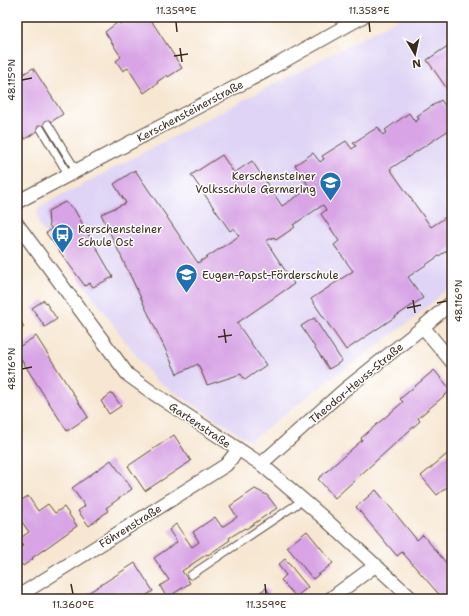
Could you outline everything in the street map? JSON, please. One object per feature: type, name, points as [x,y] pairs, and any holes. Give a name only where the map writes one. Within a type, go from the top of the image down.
[{"type":"street","name":"Kerschensteinerstraße","points":[[17,202],[245,82],[362,17]]},
{"type":"street","name":"Gartenstraße","points":[[17,224],[128,374],[140,385],[261,464],[376,565],[412,599]]},
{"type":"street","name":"Theodor-Heuss-Straße","points":[[261,464],[343,391],[452,302]]},
{"type":"street","points":[[423,327],[452,362]]},
{"type":"street","name":"Föhrenstraße","points":[[17,597],[226,465],[238,450]]},
{"type":"street","points":[[330,599],[376,565]]},
{"type":"lane","points":[[48,124],[72,172]]},
{"type":"lane","points":[[41,128],[72,172]]},
{"type":"lane","points":[[191,575],[303,500]]},
{"type":"shaded area","name":"Kerschensteiner Volksschule Germering","points":[[402,17],[452,17],[452,285],[412,320],[320,387],[250,441],[154,379],[39,225],[37,209]]},
{"type":"building","points":[[128,17],[149,17],[182,68],[168,77],[167,75],[144,93],[128,68],[123,71],[116,61],[121,57],[105,32],[118,22],[120,24],[129,18]]},
{"type":"building","points":[[452,43],[452,96],[427,60]]},
{"type":"building","points":[[33,68],[63,114],[25,139],[17,128],[17,78]]},
{"type":"building","points":[[441,100],[446,107],[452,103],[452,128],[390,169],[431,227],[452,213],[452,247],[408,277],[423,298],[346,350],[311,299],[353,271],[334,245],[339,241],[321,214],[326,210],[323,205],[293,225],[295,227],[276,240],[274,237],[266,241],[294,284],[237,323],[266,365],[245,380],[241,374],[207,385],[198,364],[177,374],[101,214],[126,203],[114,184],[135,170],[198,263],[239,236],[234,228],[230,231],[191,175],[222,155],[234,173],[252,161],[282,206],[310,188],[295,165],[313,153],[320,162],[324,159],[322,156],[346,141],[352,149],[356,146],[353,143],[378,127],[383,135],[387,132],[385,130],[409,113],[415,122],[419,119],[417,116]]},
{"type":"building","points":[[65,202],[74,209],[113,277],[93,287],[90,283],[85,286],[46,233],[52,229],[49,225],[48,211]]},
{"type":"building","points":[[44,300],[57,319],[45,327],[32,308]]},
{"type":"building","points":[[17,316],[24,327],[17,332]]},
{"type":"building","points":[[314,318],[342,361],[329,369],[301,326]]},
{"type":"building","points":[[36,336],[88,417],[67,431],[17,353],[17,348]]},
{"type":"building","points":[[434,370],[451,390],[418,418],[420,421],[335,498],[318,479],[362,440],[361,438],[403,402],[400,399]]},
{"type":"building","points":[[112,393],[121,406],[109,414],[101,401]]},
{"type":"building","points":[[174,435],[191,461],[145,491],[128,466]]},
{"type":"building","points":[[452,450],[452,483],[437,495],[421,476]]},
{"type":"building","points":[[111,460],[132,489],[106,508],[108,511],[89,526],[78,511],[85,506],[72,488]]},
{"type":"building","points":[[255,489],[267,495],[277,508],[246,529],[245,528],[229,538],[230,540],[182,571],[190,583],[167,598],[160,586],[169,580],[154,558],[177,542],[169,530],[176,524],[192,547],[199,542],[193,532],[215,517],[222,527],[237,517],[230,506]]},
{"type":"building","points":[[376,490],[417,540],[423,535],[452,570],[452,591],[443,599],[402,552],[397,556],[356,507]]},
{"type":"building","points":[[28,496],[38,511],[48,504],[55,513],[64,507],[77,526],[23,566],[20,562],[17,565],[17,550],[23,546],[19,539],[29,532],[17,515],[17,503]]},
{"type":"building","points":[[307,531],[333,563],[313,579],[287,547]]},
{"type":"building","points":[[285,559],[308,587],[296,597],[281,580],[286,575],[278,565]]},
{"type":"building","points":[[135,563],[153,591],[141,599],[91,599],[88,593]]},
{"type":"building","points":[[266,588],[274,599],[250,599]]},
{"type":"place","name":"Kerschensteiner Volksschule Germering","points":[[331,202]]},
{"type":"place","name":"Kerschensteiner Schule Ost","points":[[63,254]]},
{"type":"place","name":"Eugen-Papst-Förderschule","points":[[186,294]]}]
